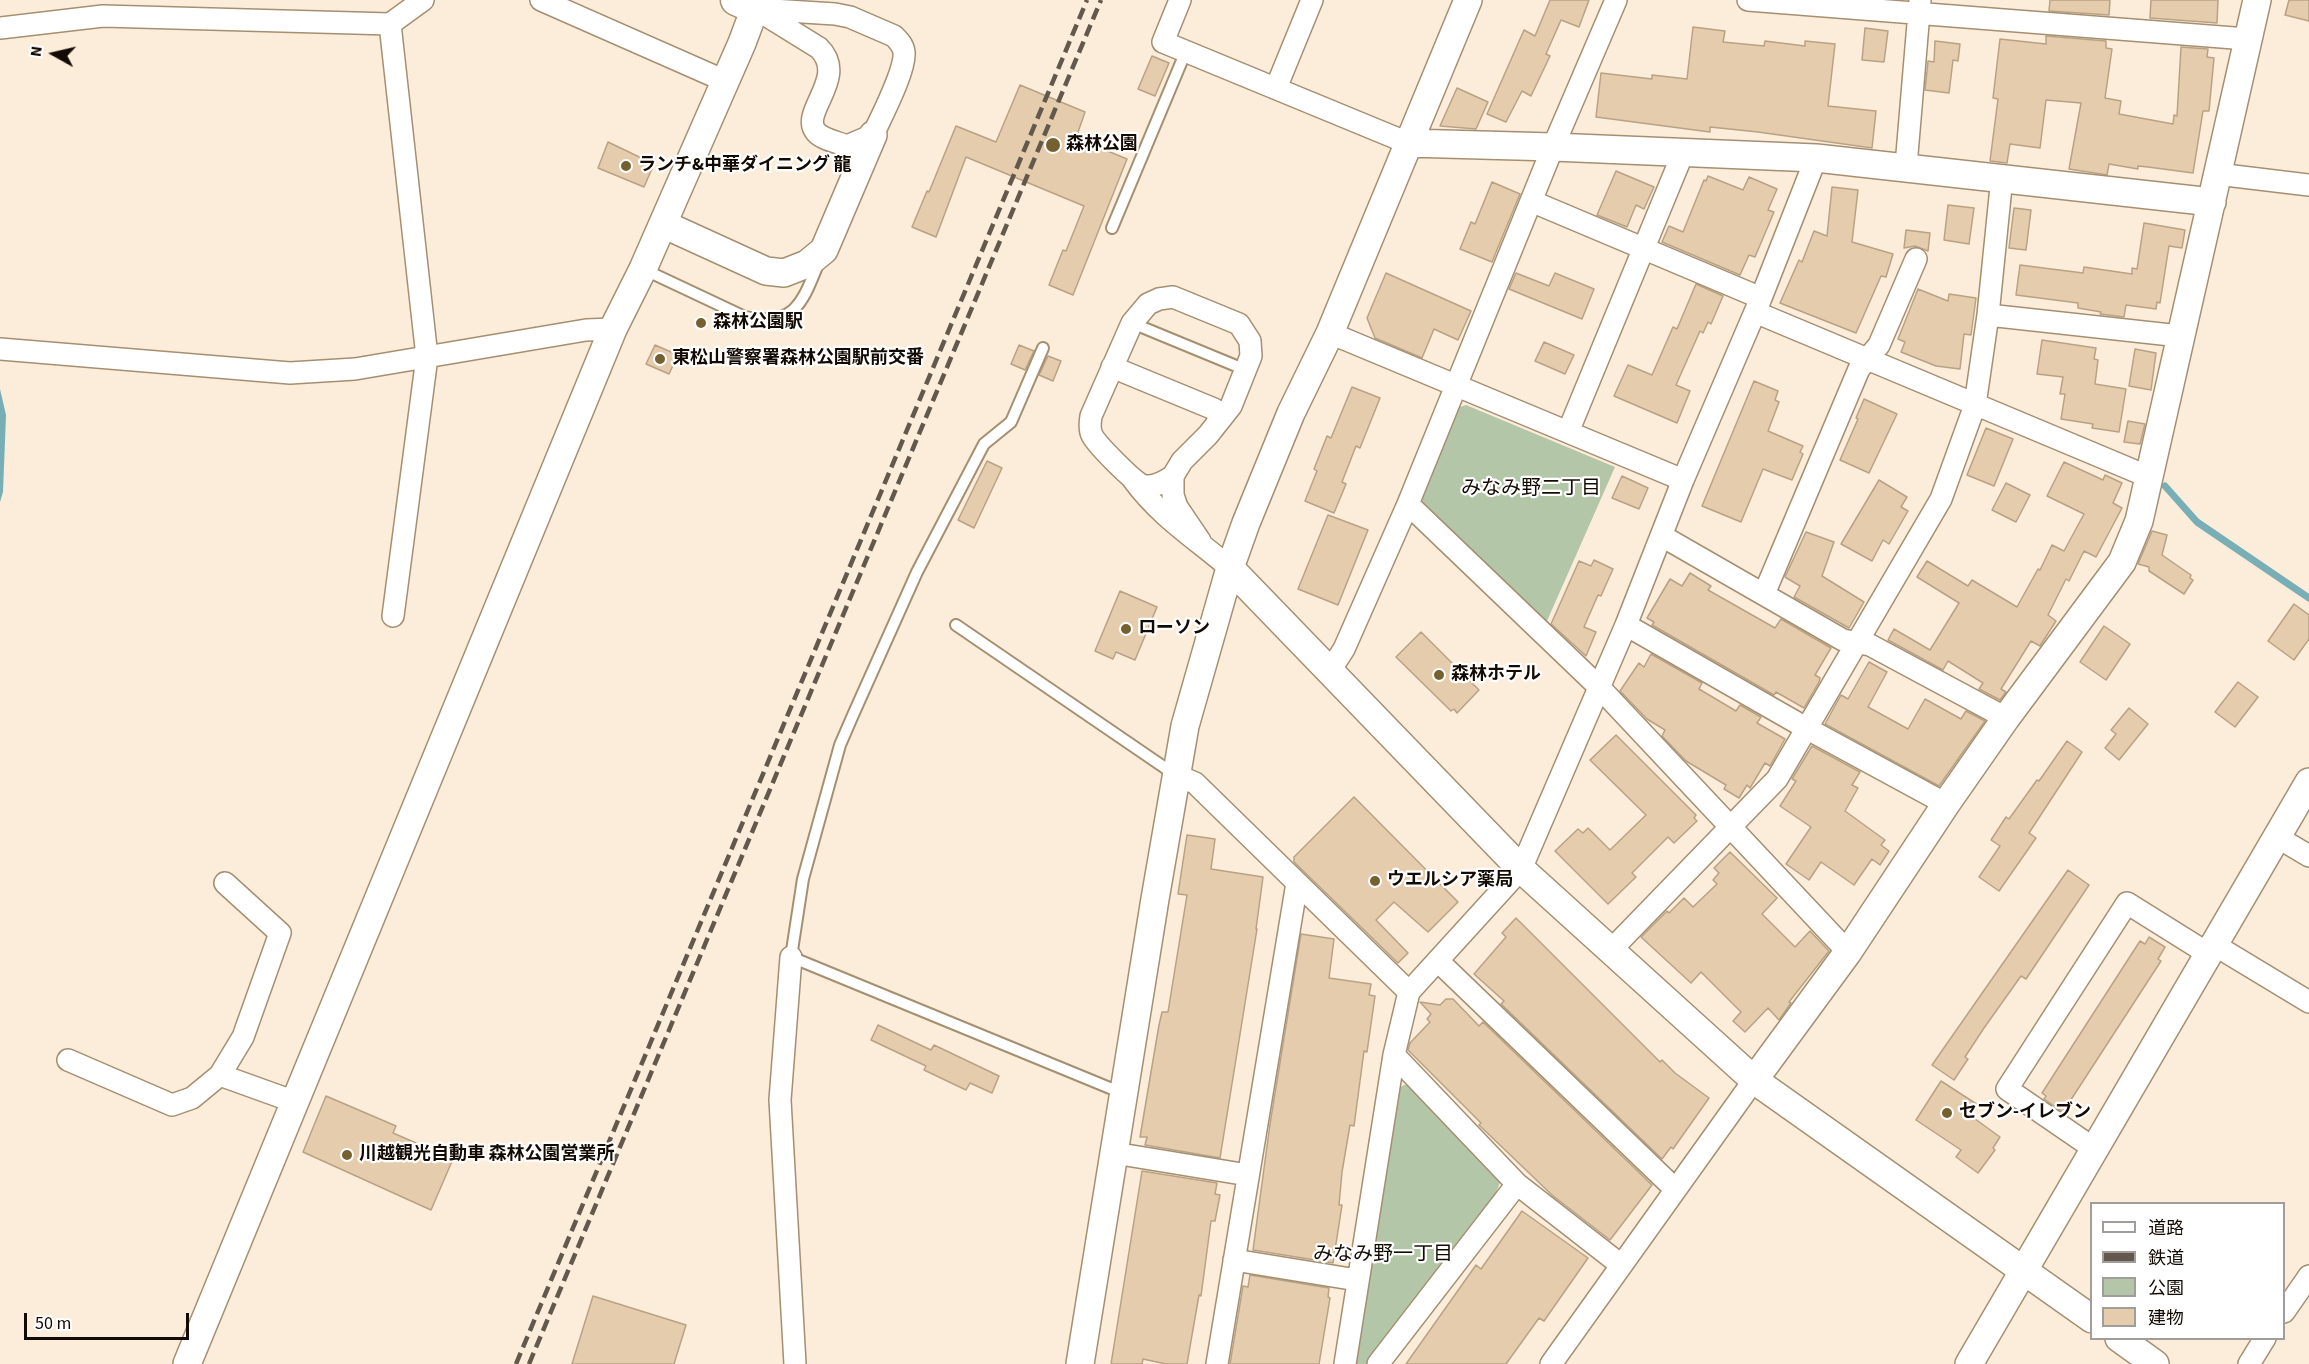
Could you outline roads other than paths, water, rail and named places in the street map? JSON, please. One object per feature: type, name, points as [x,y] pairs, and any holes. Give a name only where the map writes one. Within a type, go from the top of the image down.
[{"type":"street","points":[[0,28],[103,16],[390,24],[423,0]]},
{"type":"street","points":[[541,0],[725,81]]},
{"type":"street","points":[[1180,0],[1163,42],[1408,143],[1816,158],[1906,166],[2212,202]]},
{"type":"street","points":[[1276,88],[1312,0]]},
{"type":"street","points":[[1080,1364],[1185,726],[1230,568],[1246,523],[1291,412],[1330,333],[1468,0]]},
{"type":"street","points":[[1329,672],[1344,649],[1408,504],[1553,147],[1616,0]]},
{"type":"street","points":[[1748,0],[1920,7],[2247,39]]},
{"type":"street","points":[[1551,1364],[1848,951],[2006,718],[2122,562],[2139,521],[2257,0]]},
{"type":"street","points":[[187,1364],[613,329],[643,269],[725,81],[750,3]]},
{"type":"street","points":[[663,224],[766,271],[784,273],[807,264],[824,250],[903,66],[904,55],[900,42],[894,36],[850,17],[750,3]]},
{"type":"street","points":[[750,3],[824,53],[828,61],[828,80],[812,124],[815,131],[822,136],[847,146],[856,155],[858,171]]},
{"type":"street","points":[[1906,166],[1920,7]]},
{"type":"street","points":[[390,24],[427,357],[393,616]]},
{"type":"street","points":[[847,146],[873,135]]},
{"type":"street","points":[[1568,432],[1683,153]]},
{"type":"street","points":[[1345,1364],[1394,1055],[1409,992],[1521,870],[1626,625],[1683,480],[1758,305],[1816,158]]},
{"type":"street","points":[[2217,174],[2309,185]]},
{"type":"street","points":[[1611,950],[1777,779],[1941,499],[1976,405],[2002,177]]},
{"type":"street","points":[[1531,201],[1644,248],[1867,360],[2149,477]]},
{"type":"street","points":[[1764,594],[1859,369],[1880,345],[1916,259]]},
{"type":"street","points":[[1131,477],[1144,486],[1159,485],[1173,476],[1182,461],[1208,435],[1231,406],[1251,356],[1250,341],[1239,324],[1173,297],[1159,299],[1148,304],[1132,323],[1091,416],[1092,435],[1097,442],[1169,520],[1200,541],[1230,568],[1521,870],[1754,1080],[2090,1318]]},
{"type":"street","points":[[1988,315],[2180,336]]},
{"type":"street","points":[[0,349],[290,374],[355,369],[586,330],[613,329]]},
{"type":"street","points":[[1330,333],[1683,480]]},
{"type":"street","points":[[1112,367],[1214,409],[1218,414],[1218,422]]},
{"type":"street","points":[[1173,476],[1173,495],[1200,541]]},
{"type":"street","points":[[1408,504],[1599,687],[1848,951]]},
{"type":"street","points":[[1662,536],[1843,640],[1870,645],[2006,718]]},
{"type":"street","points":[[1626,625],[1806,728],[1946,804]]},
{"type":"street","points":[[1176,775],[1195,783],[1409,992]]},
{"type":"street","points":[[1969,1364],[2093,1148],[2309,782]]},
{"type":"street","points":[[2277,837],[2309,856]]},
{"type":"street","points":[[68,1060],[172,1105],[192,1098],[220,1075],[243,1037],[280,933],[225,883]]},
{"type":"street","points":[[1217,1364],[1297,883]]},
{"type":"street","points":[[2093,1148],[2007,1089],[2127,903],[2309,1002]]},
{"type":"street","points":[[790,957],[780,1100],[795,1364]]},
{"type":"street","points":[[1438,961],[1676,1189]]},
{"type":"street","points":[[1394,1055],[1517,1184],[1621,1265]]},
{"type":"street","points":[[220,1075],[295,1102]]},
{"type":"street","points":[[1114,1153],[1248,1175]]},
{"type":"street","points":[[1378,1364],[1517,1184]]},
{"type":"street","points":[[1234,1260],[1357,1280]]},
{"type":"street","points":[[2285,1309],[2309,1276]]},
{"type":"street","points":[[2123,1340],[2155,1364]]},
{"type":"street","points":[[2249,1364],[2264,1340]]},
{"type":"lane","points":[[1112,228],[1186,51]]},
{"type":"lane","points":[[643,269],[745,317],[762,321],[778,319],[794,312],[803,300],[824,250]]},
{"type":"lane","points":[[1132,323],[1246,370]]},
{"type":"lane","points":[[1043,348],[1011,422],[984,444],[917,572],[844,735],[803,879],[790,957],[1124,1094]]},
{"type":"lane","points":[[956,626],[1176,775]]},
{"type":"water","points":[[0,389],[6,415],[3,492],[0,502]]},
{"type":"waterway","points":[[2165,486],[2197,522],[2309,598]]},
{"type":"railway","points":[[516,1364],[1087,0]]},
{"type":"railway","points":[[529,1364],[1101,0]]},
{"type":"place","name":"森林公園","points":[[1053,145]]},
{"type":"place","name":"ランチ&中華ダイニング 龍","points":[[626,166]]},
{"type":"place","name":"森林公園駅","points":[[701,323]]},
{"type":"place","name":"東松山警察署森林公園駅前交番","points":[[660,359]]},
{"type":"place","name":"ローソン","points":[[1126,629]]},
{"type":"place","name":"森林ホテル","points":[[1439,675]]},
{"type":"place","name":"ウエルシア薬局","points":[[1375,881]]},
{"type":"place","name":"セブン-イレブン","points":[[1947,1113]]},
{"type":"place","name":"川越観光自動車 森林公園営業所","points":[[347,1155]]},
{"type":"district","name":"みなみ野二丁目","points":[[1531,490]]},
{"type":"district","name":"みなみ野一丁目","points":[[1383,1256]]}]
